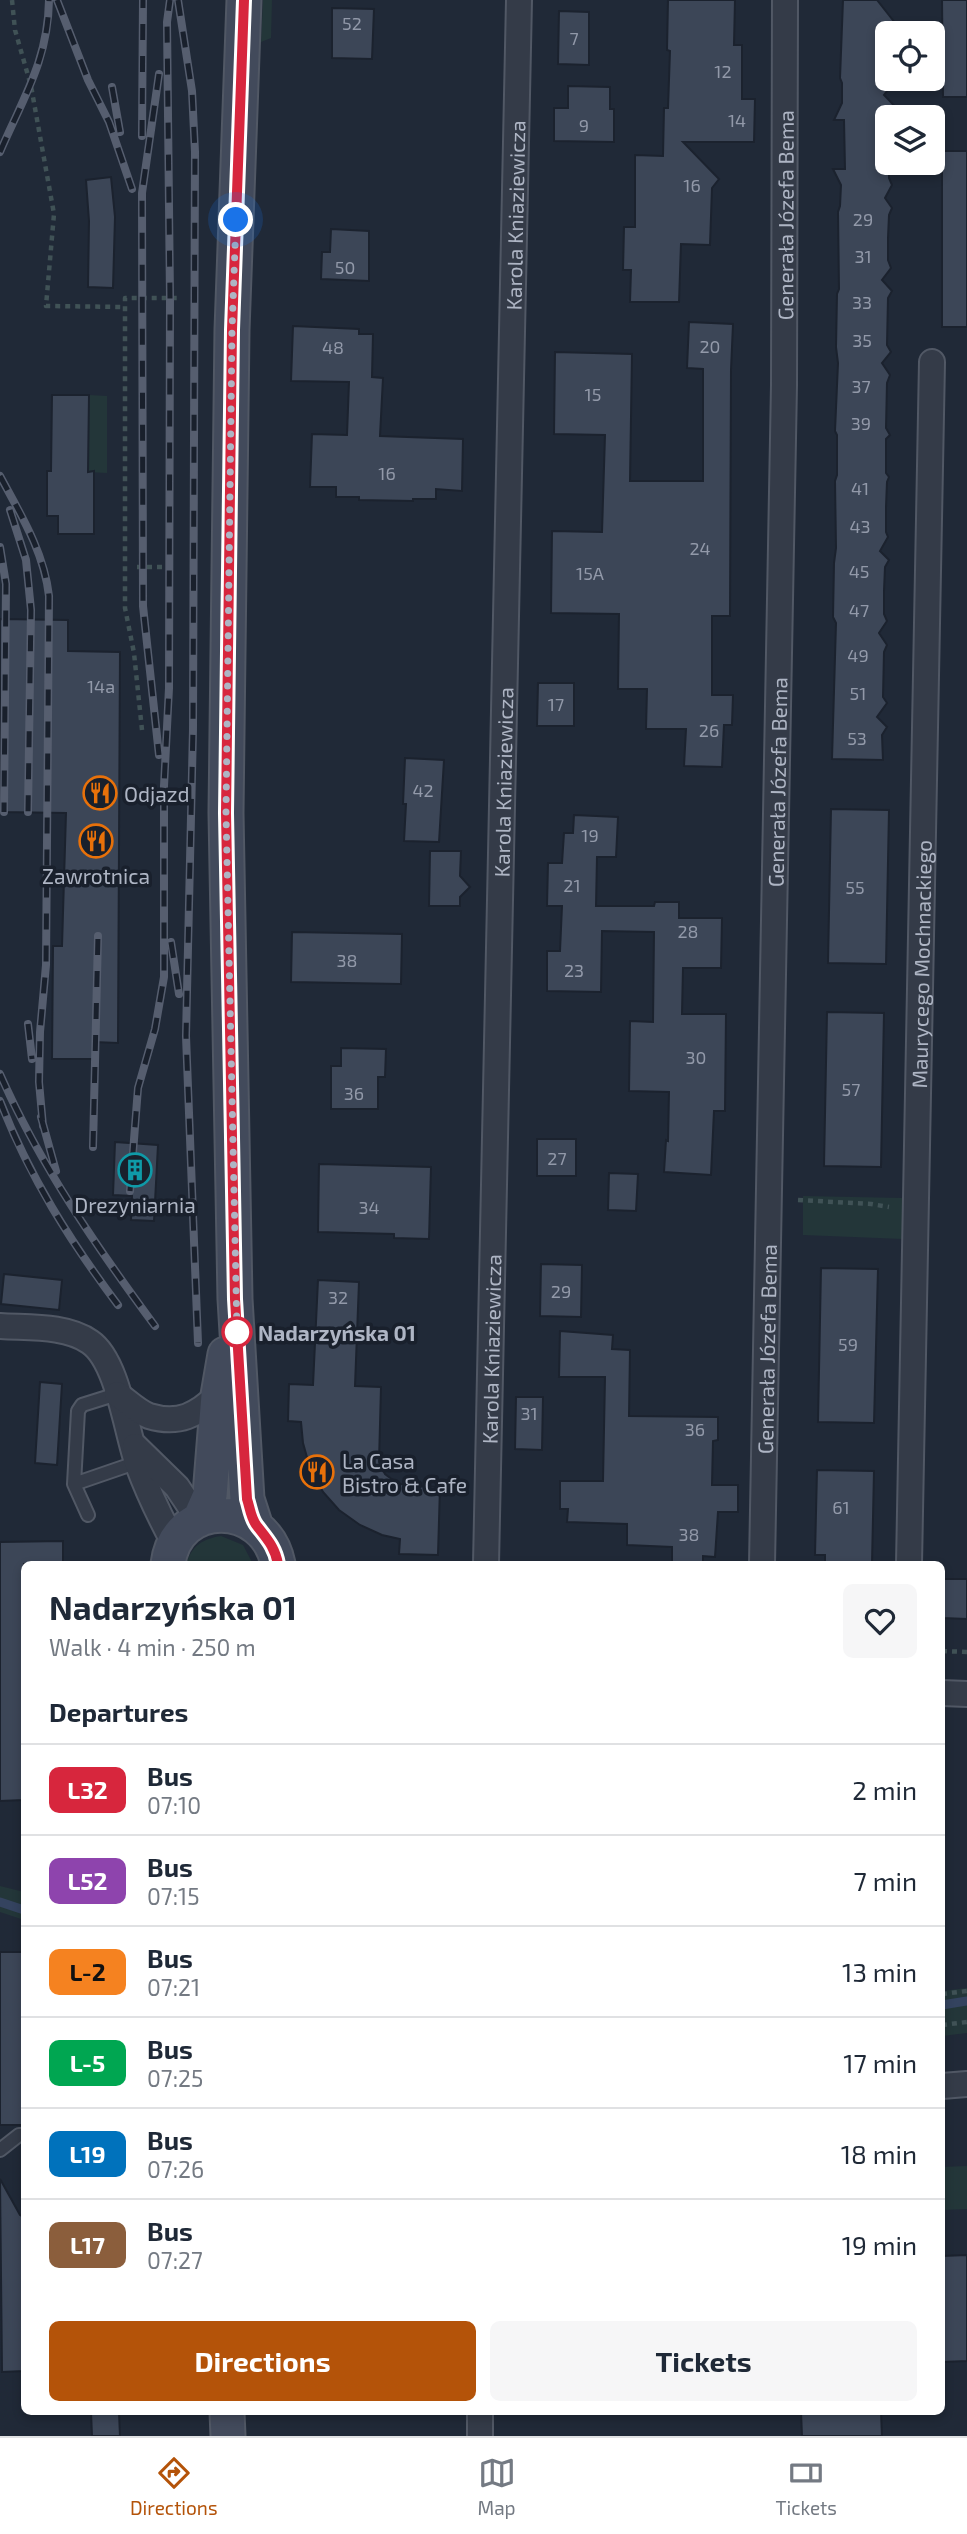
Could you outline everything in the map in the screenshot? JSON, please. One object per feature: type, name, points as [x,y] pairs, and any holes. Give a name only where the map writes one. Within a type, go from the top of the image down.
[{"type":"street","points":[[244,0],[232,330],[226,799],[235,1299],[247,1499],[255,1524]]},
{"type":"street","name":"Karola Kniaziewicza","points":[[486,1561],[519,0]]},
{"type":"street","name":"Generała Józefa Bema","points":[[762,1561],[783,399],[785,0]]},
{"type":"street","name":"Maurycego Mochnackiego","points":[[909,1561],[918,1213],[932,362]]},
{"type":"street","points":[[199,1520],[210,1495],[218,1395],[235,1299]]},
{"type":"street","points":[[0,1326],[68,1332],[88,1340],[103,1353],[171,1554]]},
{"type":"street","points":[[117,1394],[148,1415],[178,1419],[199,1413],[218,1395]]},
{"type":"street","points":[[135,1453],[177,1487],[199,1520]]},
{"type":"street","points":[[171,1554],[185,1530],[199,1520],[227,1515],[255,1524],[266,1535],[278,1561]]},
{"type":"street","points":[[945,1693],[967,1694]]},
{"type":"street","points":[[945,2086],[967,2084]]},
{"type":"street","points":[[227,2415],[228,2436]]},
{"type":"street","points":[[480,2436],[481,2415]]},
{"type":"lane","points":[[88,1515],[74,1484],[79,1407],[117,1394]]},
{"type":"lane","points":[[74,1484],[135,1453]]},
{"type":"lane","points":[[0,2150],[21,2135]]},
{"type":"path","points":[[12,0],[15,30],[31,86],[54,214],[46,306],[125,307]]},
{"type":"path","points":[[142,730],[134,653],[125,608],[125,298],[177,298]]},
{"type":"path","points":[[137,567],[175,567]]},
{"type":"path","points":[[798,1200],[871,1204],[918,1213]]},
{"type":"path","points":[[945,1651],[967,1652]]},
{"type":"path","points":[[945,1994],[967,1991]]},
{"type":"path","points":[[945,2025],[967,2022]]},
{"type":"shaded area","points":[[263,0],[272,0],[271,38],[261,42]]},
{"type":"shaded area","points":[[89,395],[107,396],[107,473],[88,472]]},
{"type":"shaded area","points":[[803,1196],[903,1198],[903,1239],[803,1235]]},
{"type":"shaded area","points":[[221,1536],[243,1545],[251,1561],[187,1561],[191,1552],[208,1539]]},
{"type":"shaded area","points":[[0,1886],[21,1891],[21,1919],[0,1912]]},
{"type":"shaded area","points":[[967,1988],[967,2033],[945,2036],[945,1991]]},
{"type":"shaded area","points":[[967,2166],[967,2209],[945,2210],[945,2167]]},
{"type":"building","points":[[668,0],[735,0],[734,45],[742,45],[742,99],[755,99],[754,142],[683,142],[719,179],[712,188],[710,245],[681,244],[679,302],[630,302],[631,270],[623,270],[624,227],[635,227],[635,155],[663,156],[664,108],[668,108],[670,51],[667,50]]},
{"type":"building","points":[[843,0],[877,0],[894,21],[875,21],[875,91],[887,91],[884,95],[894,105],[875,105],[875,175],[889,175],[892,185],[885,198],[892,208],[888,238],[888,260],[891,268],[882,280],[892,291],[888,298],[887,345],[891,352],[882,363],[890,375],[887,383],[886,428],[890,435],[886,439],[886,473],[889,477],[886,507],[888,537],[880,551],[889,560],[885,567],[884,591],[884,614],[887,621],[879,633],[887,645],[884,652],[883,697],[887,703],[877,717],[887,727],[882,735],[883,760],[832,759],[836,623],[833,617],[837,475],[835,431],[838,212],[841,185],[833,169],[845,169],[844,120],[834,120],[842,103],[840,78]]},
{"type":"building","points":[[942,0],[967,0],[967,97],[943,97],[945,21],[942,21]]},
{"type":"building","points":[[332,8],[374,9],[372,59],[332,58]]},
{"type":"building","points":[[559,11],[589,12],[589,65],[558,64]]},
{"type":"building","points":[[568,86],[610,87],[610,109],[614,109],[614,142],[554,141],[554,108],[568,108]]},
{"type":"building","points":[[945,151],[967,151],[967,327],[942,327],[942,175],[945,175]]},
{"type":"building","points":[[111,177],[115,217],[113,288],[88,287],[89,221],[86,180]]},
{"type":"building","points":[[331,229],[369,231],[369,281],[321,279],[322,252],[330,252]]},
{"type":"building","points":[[689,322],[733,324],[730,616],[712,616],[712,695],[733,695],[732,725],[724,725],[722,767],[684,766],[686,729],[646,729],[647,689],[618,689],[619,614],[551,613],[552,531],[602,532],[605,435],[554,434],[555,352],[632,354],[630,481],[703,481],[703,369],[687,368]]},
{"type":"building","points":[[293,326],[359,329],[359,334],[373,334],[372,377],[383,378],[380,436],[463,439],[462,491],[436,489],[436,499],[359,500],[359,497],[336,497],[336,487],[310,487],[312,434],[347,435],[349,382],[291,381]]},
{"type":"building","points":[[52,395],[89,395],[88,472],[94,471],[94,534],[58,534],[58,516],[47,516],[47,471],[51,471]]},
{"type":"building","points":[[0,619],[68,620],[68,651],[120,652],[118,1043],[94,1042],[94,1059],[52,1059],[53,946],[62,946],[66,813],[0,812]]},
{"type":"building","points":[[538,683],[574,683],[574,726],[537,726]]},
{"type":"building","points":[[405,758],[444,760],[439,842],[404,841]]},
{"type":"building","points":[[831,809],[889,810],[886,964],[828,963]]},
{"type":"building","points":[[574,815],[618,817],[616,857],[597,857],[596,906],[654,906],[655,902],[679,902],[679,918],[722,918],[721,968],[683,968],[682,1014],[726,1014],[725,1111],[714,1111],[711,1175],[664,1172],[669,1092],[629,1091],[630,1021],[653,1022],[654,932],[602,931],[601,992],[547,991],[547,951],[560,951],[562,906],[547,906],[548,863],[562,863],[564,833],[573,833]]},
{"type":"building","points":[[430,851],[461,851],[460,876],[470,887],[460,897],[460,906],[429,906]]},
{"type":"building","points":[[292,932],[402,934],[401,984],[291,982]]},
{"type":"building","points":[[827,1012],[884,1013],[881,1167],[824,1166]]},
{"type":"building","points":[[341,1048],[386,1049],[385,1077],[378,1077],[378,1109],[331,1109],[331,1066],[341,1066]]},
{"type":"building","points":[[537,1139],[576,1139],[576,1176],[537,1176]]},
{"type":"building","name":"Drezyniarnia","points":[[115,1142],[158,1145],[154,1221],[131,1220],[132,1196],[113,1195]]},
{"type":"building","points":[[319,1164],[431,1167],[429,1239],[394,1238],[394,1234],[318,1232]]},
{"type":"building","points":[[609,1173],[638,1174],[636,1211],[608,1210]]},
{"type":"building","points":[[541,1264],[582,1265],[581,1317],[540,1316]]},
{"type":"building","points":[[821,1268],[878,1269],[874,1423],[818,1422]]},
{"type":"building","points":[[4,1274],[62,1280],[59,1310],[1,1304]]},
{"type":"building","points":[[318,1280],[359,1282],[355,1386],[381,1387],[379,1462],[385,1474],[397,1483],[409,1486],[440,1487],[438,1555],[399,1554],[400,1539],[382,1535],[360,1525],[339,1510],[323,1492],[310,1468],[301,1422],[288,1421],[289,1384],[313,1385]]},
{"type":"building","points":[[560,1331],[613,1335],[612,1349],[630,1350],[629,1416],[718,1417],[718,1440],[713,1441],[712,1485],[738,1485],[738,1512],[718,1512],[715,1557],[703,1556],[703,1561],[672,1561],[672,1547],[627,1545],[627,1524],[567,1522],[568,1509],[560,1509],[560,1481],[603,1481],[605,1377],[559,1377]]},
{"type":"building","points":[[40,1382],[62,1384],[57,1465],[35,1463]]},
{"type":"building","points":[[516,1397],[543,1397],[542,1450],[515,1449]]},
{"type":"building","points":[[817,1470],[874,1471],[872,1561],[825,1561],[825,1555],[815,1555]]},
{"type":"building","points":[[63,1541],[63,1561],[21,1561],[21,1800],[0,1801],[0,1542]]},
{"type":"building","points":[[945,1579],[967,1579],[967,1619],[945,1618]]},
{"type":"building","points":[[0,1952],[21,1952],[21,2125],[0,2125]]},
{"type":"building","points":[[0,2179],[21,2216],[21,2371],[2,2372]]},
{"type":"building","points":[[967,2255],[967,2361],[945,2362],[945,2256]]},
{"type":"building","points":[[91,2415],[119,2415],[120,2436],[92,2436]]},
{"type":"building","points":[[801,2415],[881,2415],[882,2436],[802,2436]]},
{"type":"waterway","points":[[0,1902],[21,1909]]},
{"type":"waterway","points":[[945,2005],[967,2001]]},
{"type":"railway","points":[[0,152],[39,61],[48,22],[49,0]]},
{"type":"railway","points":[[57,0],[88,80],[109,122],[132,189]]},
{"type":"railway","points":[[142,136],[143,0]]},
{"type":"railway","points":[[130,1191],[138,1088],[155,1029],[164,977],[164,786],[169,688],[170,298],[167,22],[170,0]]},
{"type":"railway","points":[[178,0],[192,91],[195,152],[193,729],[186,1036],[198,1343]]},
{"type":"railway","points":[[159,74],[142,193],[143,606],[159,755]]},
{"type":"railway","points":[[112,87],[120,132]]},
{"type":"railway","points":[[0,476],[37,549],[49,596],[46,965],[39,1082],[43,1126]]},
{"type":"railway","points":[[10,510],[26,560],[31,610],[28,812]]},
{"type":"railway","points":[[0,547],[6,584],[4,812]]},
{"type":"railway","points":[[93,1147],[98,936]]},
{"type":"railway","points":[[171,942],[179,994]]},
{"type":"railway","points":[[28,1024],[32,1059]]},
{"type":"railway","points":[[0,1074],[33,1141],[70,1204],[155,1326]]},
{"type":"railway","points":[[0,1101],[37,1182],[83,1257],[118,1305]]},
{"type":"railway","points":[[41,1117],[56,1171]]},
{"type":"bus line","name":"L32","points":[[244,0],[232,330],[227,729],[235,1299],[247,1499],[255,1524],[274,1548],[277,1561]]},
{"type":"place","name":"Odjazd","points":[[100,793]]},
{"type":"place","name":"Zawrotnica","points":[[96,841]]},
{"type":"place","name":"Drezyniarnia","points":[[135,1170]]},
{"type":"place","name":"Nadarzyńska 01","points":[[237,1332]]},
{"type":"place","name":"La Casa Bistro & Cafe","points":[[317,1472]]},
{"type":"route","points":[[236,220],[232,330],[226,813],[237,1332]]}]
